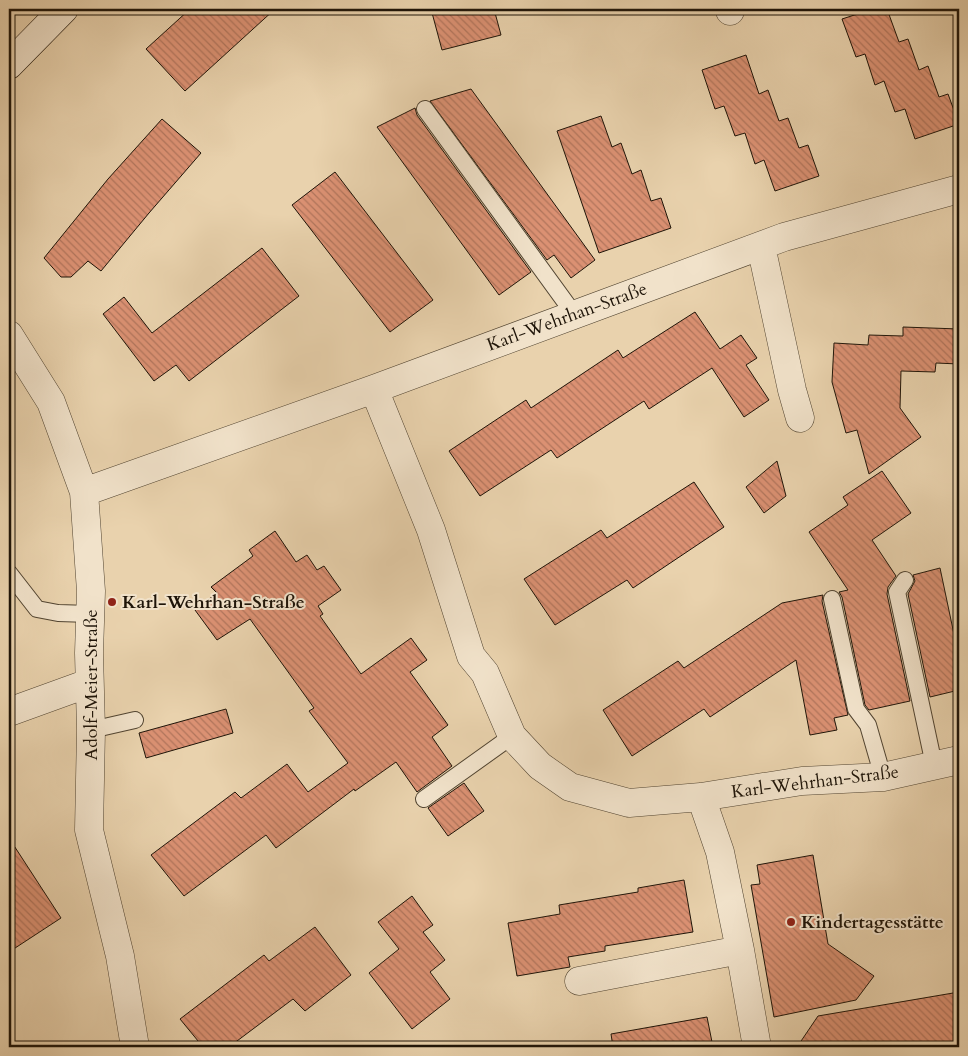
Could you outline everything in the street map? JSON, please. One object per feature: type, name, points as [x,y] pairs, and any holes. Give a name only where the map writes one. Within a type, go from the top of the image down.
[{"type":"street","points":[[11,59],[64,9]]},
{"type":"street","name":"Karl-Wehrhan-Straße","points":[[84,492],[374,389],[784,237],[959,189]]},
{"type":"street","points":[[761,246],[792,390],[800,418]]},
{"type":"street","name":"Adolf-Meier-Straße","points":[[9,335],[51,402],[84,492],[91,591],[89,830],[120,956],[136,1047]]},
{"type":"street","name":"Karl-Wehrhan-Straße","points":[[374,389],[431,530],[471,656],[484,673],[512,736],[540,766],[570,787],[629,803],[700,797],[802,781],[883,777],[947,762]]},
{"type":"street","points":[[9,712],[89,683]]},
{"type":"street","points":[[700,797],[720,852],[757,1047]]},
{"type":"street","points":[[579,981],[740,950]]},
{"type":"lane","points":[[425,109],[574,314]]},
{"type":"lane","points":[[9,573],[37,610],[90,614]]},
{"type":"lane","points":[[905,580],[897,592],[947,762]]},
{"type":"lane","points":[[832,599],[856,709],[868,725],[883,777]]},
{"type":"lane","points":[[91,730],[135,720]]},
{"type":"lane","points":[[424,799],[512,736]]},
{"type":"building","points":[[190,9],[275,9],[185,91],[146,49]]},
{"type":"building","points":[[431,9],[494,9],[501,35],[442,50]]},
{"type":"building","points":[[873,9],[887,9],[899,42],[908,39],[919,70],[928,66],[939,97],[948,94],[959,124],[915,139],[905,109],[895,112],[884,81],[875,85],[865,54],[856,57],[842,19]]},
{"type":"building","points":[[746,55],[759,94],[768,90],[779,121],[788,118],[799,148],[808,145],[819,176],[775,191],[764,160],[755,164],[745,133],[735,136],[724,106],[715,109],[702,70]]},
{"type":"building","points":[[471,89],[595,260],[571,278],[554,255],[547,260],[430,101]]},
{"type":"building","points":[[415,108],[417,115],[531,272],[499,295],[377,127]]},
{"type":"building","points":[[601,116],[612,147],[621,143],[632,174],[641,170],[651,201],[661,198],[671,228],[599,253],[557,131]]},
{"type":"building","points":[[162,119],[201,153],[101,271],[88,261],[71,277],[61,277],[44,258],[108,179]]},
{"type":"building","points":[[335,172],[433,300],[390,332],[292,205]]},
{"type":"building","points":[[262,248],[299,296],[189,381],[176,365],[154,381],[103,314],[124,297],[152,333]]},
{"type":"building","points":[[695,312],[720,349],[741,335],[757,358],[746,365],[769,400],[744,417],[712,368],[649,409],[644,401],[557,458],[551,450],[480,496],[449,451],[526,400],[531,408],[618,350],[623,358]]},
{"type":"building","points":[[903,327],[959,329],[959,364],[936,363],[935,372],[901,371],[900,408],[921,437],[869,474],[857,430],[846,433],[832,382],[834,343],[868,345],[869,335],[903,336]]},
{"type":"building","points":[[777,461],[786,496],[764,513],[746,487]]},
{"type":"building","points":[[882,471],[911,513],[872,540],[896,576],[888,587],[887,594],[910,701],[869,710],[865,705],[842,597],[839,592],[848,590],[809,532],[848,505],[843,497]]},
{"type":"building","points":[[694,482],[724,527],[633,588],[627,580],[555,625],[524,579],[601,530],[607,538]]},
{"type":"building","points":[[275,531],[296,562],[307,555],[317,570],[324,566],[341,590],[318,606],[323,614],[320,616],[361,674],[411,638],[427,660],[410,672],[448,725],[432,737],[452,766],[417,792],[396,762],[355,791],[354,789],[276,848],[266,835],[184,896],[151,855],[235,792],[241,798],[287,764],[308,792],[348,763],[309,711],[314,708],[250,619],[217,640],[195,610],[217,593],[211,587],[253,556],[249,550]]},
{"type":"building","points":[[940,568],[959,658],[959,690],[930,697],[908,594],[915,581],[913,575]]},
{"type":"building","points":[[823,595],[822,601],[848,715],[834,718],[837,730],[810,735],[796,660],[710,717],[704,709],[632,756],[603,710],[678,661],[684,668],[782,603]]},
{"type":"building","points":[[226,709],[233,733],[146,758],[139,733]]},
{"type":"building","points":[[464,783],[484,811],[448,836],[428,808]]},
{"type":"building","points":[[9,838],[61,918],[9,952]]},
{"type":"building","name":"Kindertagesstätte","points":[[813,855],[828,944],[874,976],[856,1000],[774,1017],[751,885],[760,884],[757,865]]},
{"type":"building","points":[[684,880],[693,932],[605,946],[605,951],[568,957],[570,967],[517,976],[508,923],[560,914],[559,905],[638,892],[638,888]]},
{"type":"building","points":[[412,896],[433,925],[423,932],[445,960],[430,972],[450,999],[412,1029],[369,973],[399,949],[378,922]]},
{"type":"building","points":[[315,927],[351,975],[305,1011],[293,999],[229,1047],[203,1047],[180,1019],[264,955],[269,961]]},
{"type":"building","points":[[959,992],[959,1047],[797,1047],[818,1016]]},
{"type":"building","points":[[707,1017],[713,1047],[613,1047],[611,1034]]},
{"type":"place","name":"Karl-Wehrhan-Straße","points":[[112,602]]},
{"type":"place","name":"Kindertagesstätte","points":[[791,922]]}]
